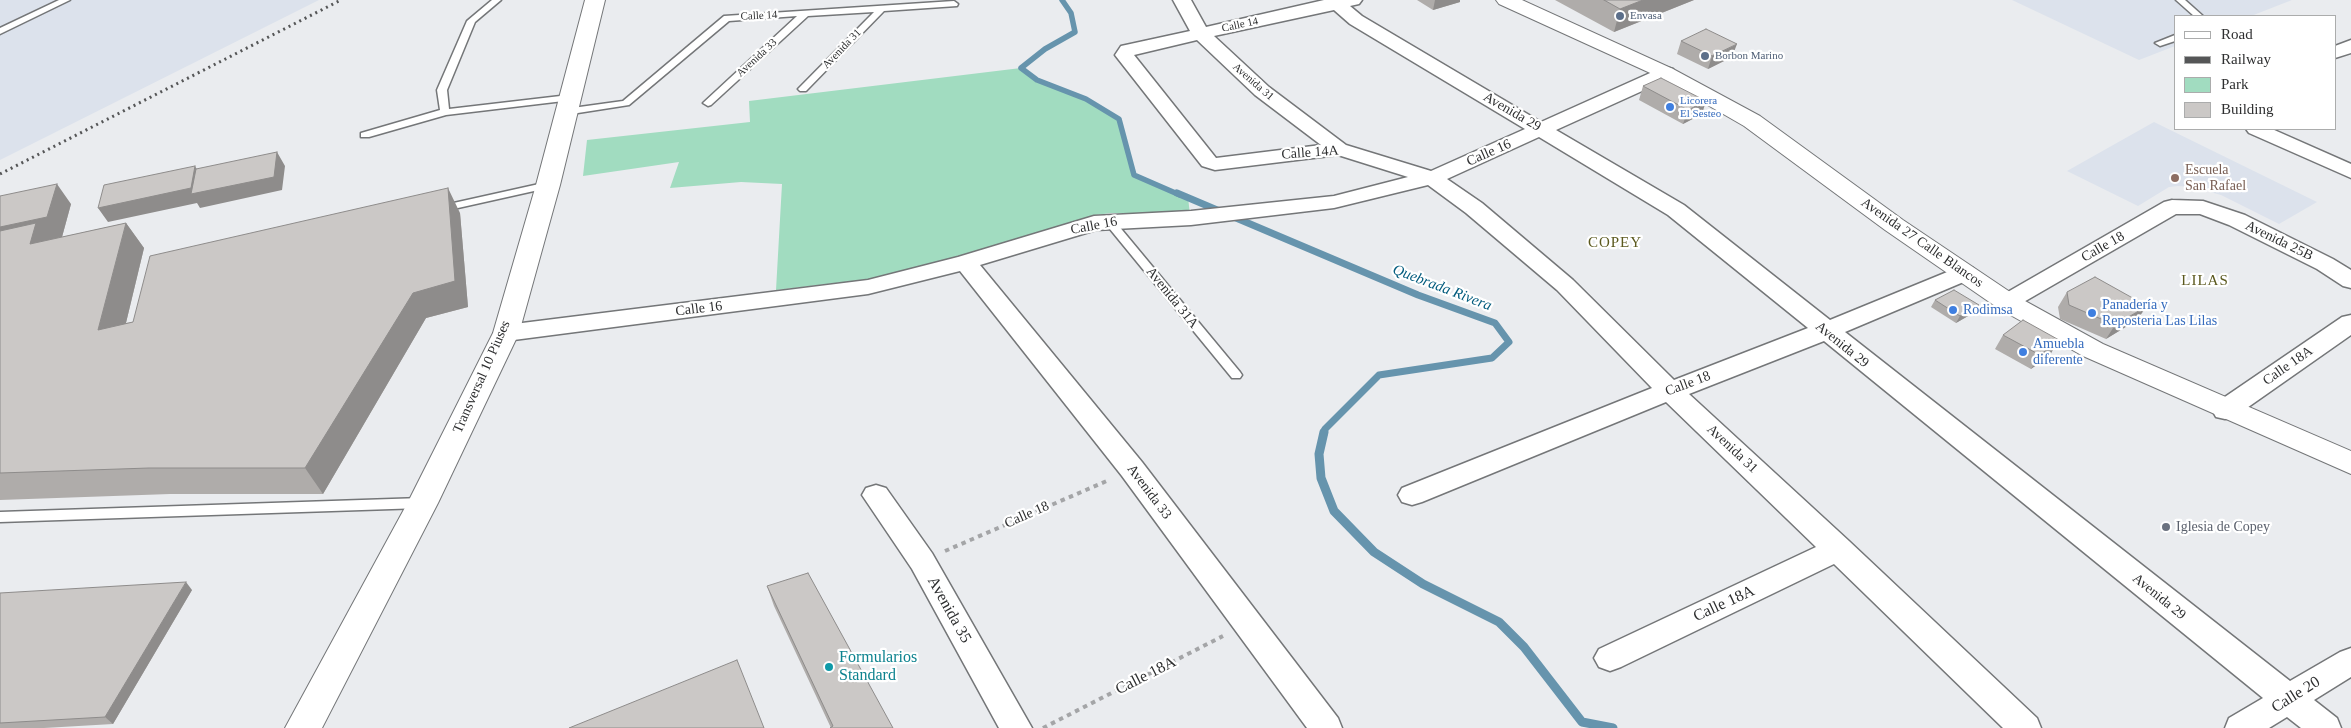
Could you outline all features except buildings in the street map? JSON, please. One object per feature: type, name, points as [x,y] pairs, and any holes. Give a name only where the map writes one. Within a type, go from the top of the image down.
[{"type":"street","name":"Transversal 10 Piuses","points":[[303,728],[423,503],[506,333],[548,185],[595,0]]},
{"type":"street","name":"Avenida 31","points":[[1182,0],[1200,33],[1262,92],[1339,149]]},
{"type":"street","name":"Avenida 27 Calle Blancos","points":[[1506,0],[1666,73],[1752,121],[1894,225],[2006,302],[2093,350],[2225,410],[2351,463]]},
{"type":"street","name":"Calle 14","points":[[1215,164],[1209,162],[1124,54],[1128,50],[1341,2]]},
{"type":"street","name":"Avenida 29","points":[[1341,2],[1356,20],[1676,210],[1825,331],[2325,728]]},
{"type":"street","name":"Calle 16","points":[[506,333],[868,287],[965,262],[1094,223],[1191,218],[1334,202],[1432,178],[1666,73]]},
{"type":"street","points":[[2258,130],[2351,172]]},
{"type":"street","name":"Calle 14A","points":[[1215,164],[1339,149],[1432,178]]},
{"type":"street","name":"Avenida 31","points":[[1432,178],[1474,208],[1565,285],[1670,390],[2025,728]]},
{"type":"street","name":"Calle 18","points":[[2006,302],[2172,208],[2203,208]]},
{"type":"street","name":"Avenida 25B","points":[[2203,208],[2236,220],[2290,246],[2325,264],[2351,281]]},
{"type":"street","name":"Avenida 33","points":[[965,262],[1132,470],[1326,728]]},
{"type":"street","name":"Calle 18","points":[[1412,496],[1670,390],[1825,331],[1964,273]]},
{"type":"street","name":"Calle 18A","points":[[2225,410],[2351,323]]},
{"type":"street","name":"Avenida 35","points":[[876,495],[922,562],[1016,728]]},
{"type":"street","name":"Calle 18A","points":[[1610,658],[1839,549]]},
{"type":"street","name":"Calle 20","points":[[2241,728],[2351,661]]},
{"type":"lane","points":[[0,30],[66,0]]},
{"type":"lane","points":[[445,112],[442,90],[471,21],[498,0]]},
{"type":"lane","points":[[2180,0],[2198,15]]},
{"type":"lane","name":"Calle 14","points":[[365,136],[445,112],[626,103],[727,18],[954,4]]},
{"type":"lane","name":"Avenida 31","points":[[803,89],[881,9]]},
{"type":"lane","name":"Avenida 33","points":[[708,103],[806,13]]},
{"type":"lane","points":[[2160,43],[2174,38]]},
{"type":"lane","points":[[424,213],[548,185]]},
{"type":"lane","name":"Avenida 31A","points":[[1109,221],[1236,375]]},
{"type":"lane","points":[[0,517],[423,503]]},
{"type":"path","name":"Calle 18","points":[[922,562],[1132,470]]},
{"type":"path","name":"Calle 18A","points":[[1043,728],[1248,623]]},
{"type":"shaded area","points":[[0,0],[319,0],[0,160]]},
{"type":"shaded area","points":[[2012,0],[2292,0],[2254,15],[2174,15],[2174,46],[2139,60]]},
{"type":"shaded area","name":"Escuela San Rafael","points":[[2154,122],[2317,202],[2279,224],[2221,195],[2192,187],[2169,187],[2138,206],[2067,171]]},
{"type":"green space","points":[[1021,68],[1037,80],[1086,99],[1119,119],[1134,175],[1188,197],[1190,215],[1111,213],[1095,215],[967,254],[871,279],[776,290],[782,184],[741,182],[670,188],[679,162],[583,176],[587,140],[750,122],[749,101]]},
{"type":"waterway","name":"Quebrada Rivera","points":[[1062,0],[1071,13],[1075,32],[1045,49],[1021,68],[1037,80],[1086,99],[1119,119],[1134,175],[1180,195]]},
{"type":"waterway","name":"Quebrada Rivera","points":[[1177,193],[1418,295],[1495,323],[1509,342],[1492,358],[1379,375],[1325,429],[1324,434]]},
{"type":"waterway","name":"Quebrada Rivera","points":[[1324,432],[1319,454],[1321,478],[1334,511],[1374,552],[1423,584],[1499,622],[1524,647],[1582,722],[1613,728]]},
{"type":"railway","points":[[0,174],[341,0]]},
{"type":"place","name":"Envasa","points":[[1620,16]]},
{"type":"place","name":"Borbon Marino","points":[[1705,56]]},
{"type":"place","name":"Licorera El Sesteo","points":[[1670,107]]},
{"type":"place","name":"Escuela San Rafael","points":[[2175,178]]},
{"type":"place","name":"Rodimsa","points":[[1953,310]]},
{"type":"place","name":"Panadería y Reposteria Las Lilas","points":[[2092,313]]},
{"type":"place","name":"Amuebla diferente","points":[[2023,352]]},
{"type":"place","name":"Iglesia de Copey","points":[[2166,527]]},
{"type":"place","name":"Formularios Standard","points":[[829,667]]},
{"type":"district","name":"COPEY","points":[[1615,243]]},
{"type":"district","name":"LILAS","points":[[2205,281]]}]
